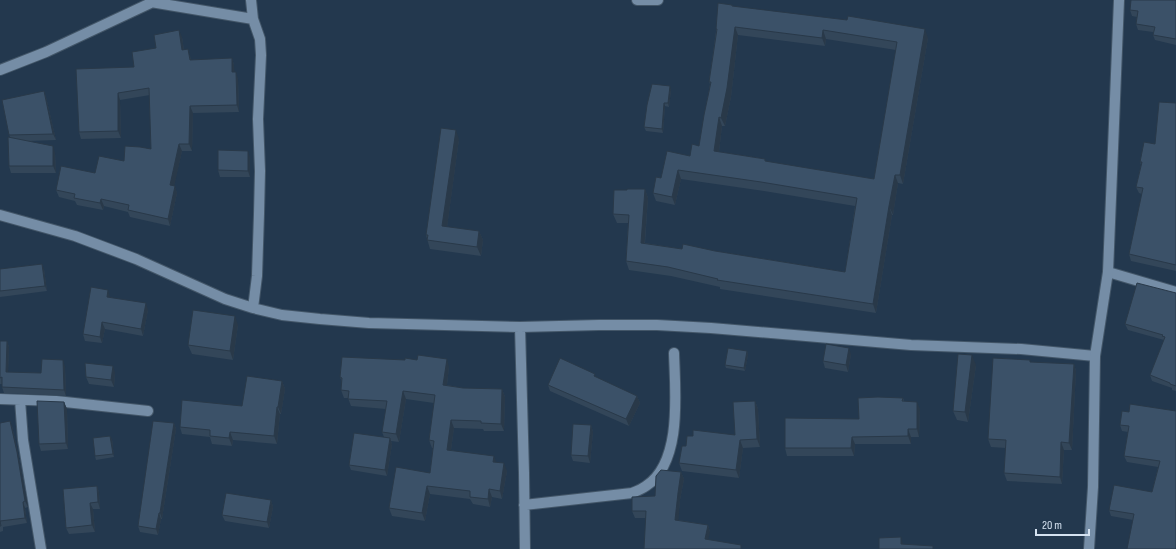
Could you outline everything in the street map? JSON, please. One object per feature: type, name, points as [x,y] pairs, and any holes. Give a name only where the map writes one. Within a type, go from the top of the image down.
[{"type":"street","points":[[251,0],[253,19],[260,39],[261,55],[258,119],[260,171],[259,214],[257,276],[253,308]]},
{"type":"street","points":[[637,0],[658,0]]},
{"type":"street","points":[[1089,549],[1093,487],[1095,356],[1108,272],[1119,0]]},
{"type":"street","points":[[0,70],[46,52],[154,1],[253,19]]},
{"type":"street","points":[[0,215],[81,239],[136,259],[225,299],[282,315],[368,323],[520,327],[657,325],[711,328],[911,345],[1021,350],[1095,356]]},
{"type":"street","points":[[1108,272],[1176,292]]},
{"type":"street","points":[[520,327],[525,549]]},
{"type":"street","points":[[524,505],[632,493],[646,486],[658,475],[667,459],[672,441],[675,394],[674,353]]},
{"type":"street","points":[[0,399],[56,401],[148,411]]},
{"type":"street","points":[[20,400],[23,440],[41,549]]},
{"type":"building","points":[[1131,0],[1176,0],[1176,39],[1153,35],[1155,27],[1136,24],[1138,11],[1130,10]]},
{"type":"building","points":[[718,3],[847,20],[848,16],[925,29],[900,175],[895,175],[873,304],[717,280],[718,279],[668,267],[626,261],[629,215],[613,214],[614,190],[645,189],[641,243],[682,249],[683,244],[715,251],[845,272],[857,198],[678,170],[672,197],[653,193],[656,177],[661,178],[667,151],[690,156],[692,144],[699,146],[711,82],[709,82]],"holes":[[[735,27],[822,38],[823,30],[897,42],[874,179],[714,151],[719,117],[721,118],[727,88]]]},
{"type":"building","points":[[179,30],[182,50],[188,49],[190,60],[232,58],[232,72],[236,72],[237,105],[190,106],[189,144],[179,144],[170,185],[175,186],[168,219],[128,210],[129,205],[101,199],[100,203],[74,198],[75,194],[56,190],[61,166],[95,173],[99,156],[124,161],[125,146],[151,149],[149,88],[118,93],[118,131],[79,132],[76,69],[134,67],[132,52],[156,48],[154,35]]},
{"type":"building","points":[[652,84],[670,86],[668,103],[664,103],[662,129],[644,127]]},
{"type":"building","points":[[44,91],[53,134],[9,135],[2,100]]},
{"type":"building","points":[[1159,102],[1176,103],[1176,265],[1129,254],[1143,188],[1136,187],[1142,162],[1140,162],[1144,142],[1155,144]]},
{"type":"building","points":[[441,128],[456,130],[442,226],[479,231],[477,247],[427,240],[428,235],[426,235]]},
{"type":"building","points":[[8,137],[53,146],[53,166],[9,166]]},
{"type":"building","points":[[218,150],[248,151],[248,171],[218,170]]},
{"type":"building","points":[[42,264],[45,286],[0,291],[0,269]]},
{"type":"building","points":[[1137,283],[1176,293],[1176,386],[1150,375],[1165,337],[1162,336],[1163,335],[1125,324]]},
{"type":"building","points":[[91,287],[108,290],[107,297],[146,303],[141,329],[102,322],[100,337],[83,334]]},
{"type":"building","points":[[193,310],[235,316],[230,351],[188,345]]},
{"type":"building","points":[[0,341],[7,341],[6,372],[41,373],[42,359],[63,360],[64,390],[2,387],[2,377],[0,378]]},
{"type":"building","points":[[826,344],[849,348],[846,365],[823,361]]},
{"type":"building","points":[[728,348],[747,351],[744,368],[725,365]]},
{"type":"building","points":[[958,354],[972,355],[965,412],[953,411]]},
{"type":"building","points":[[418,355],[447,359],[443,385],[463,388],[502,389],[501,424],[481,423],[481,421],[451,420],[447,450],[494,456],[493,462],[504,463],[500,491],[489,489],[488,499],[470,497],[470,491],[427,486],[422,513],[389,508],[396,467],[430,473],[434,441],[429,440],[435,395],[403,391],[396,434],[382,432],[387,401],[348,399],[349,391],[341,390],[342,378],[340,377],[342,357],[405,360],[405,358],[417,360]]},
{"type":"building","points":[[560,358],[637,396],[626,419],[548,385]]},
{"type":"building","points":[[993,358],[1030,360],[1030,362],[1074,364],[1069,443],[1061,442],[1060,477],[1004,473],[1006,440],[988,439]]},
{"type":"building","points":[[85,363],[113,366],[111,380],[86,377]]},
{"type":"building","points":[[247,376],[282,381],[277,407],[274,436],[230,432],[229,438],[210,436],[210,430],[180,427],[182,400],[242,406]]},
{"type":"building","points":[[858,398],[903,398],[902,401],[917,402],[917,429],[908,429],[908,436],[852,437],[851,448],[785,448],[785,418],[859,419]]},
{"type":"building","points":[[37,401],[64,402],[66,443],[39,444]]},
{"type":"building","points":[[755,401],[757,439],[740,440],[736,470],[679,463],[682,446],[686,446],[687,436],[693,436],[693,430],[735,435],[733,402]]},
{"type":"building","points":[[1130,404],[1176,411],[1176,549],[1127,549],[1134,514],[1109,510],[1114,485],[1152,492],[1160,461],[1124,456],[1129,426],[1120,425],[1122,411],[1129,412]]},
{"type":"building","points":[[10,421],[25,501],[23,502],[25,518],[0,521],[0,423]]},
{"type":"building","points":[[153,421],[174,423],[160,513],[156,529],[138,526]]},
{"type":"building","points":[[573,424],[591,425],[588,456],[571,455]]},
{"type":"building","points":[[354,433],[390,438],[385,470],[349,465]]},
{"type":"building","points":[[110,436],[113,454],[95,456],[93,438]]},
{"type":"building","points":[[661,470],[681,472],[675,520],[708,525],[705,539],[741,545],[741,549],[644,549],[646,511],[632,511],[632,497],[655,496],[656,476]]},
{"type":"building","points":[[97,486],[98,502],[90,503],[92,525],[66,528],[63,489]]},
{"type":"building","points":[[226,493],[271,500],[267,522],[222,515]]},
{"type":"building","points":[[901,537],[901,544],[933,546],[933,549],[879,549],[879,538]]}]
